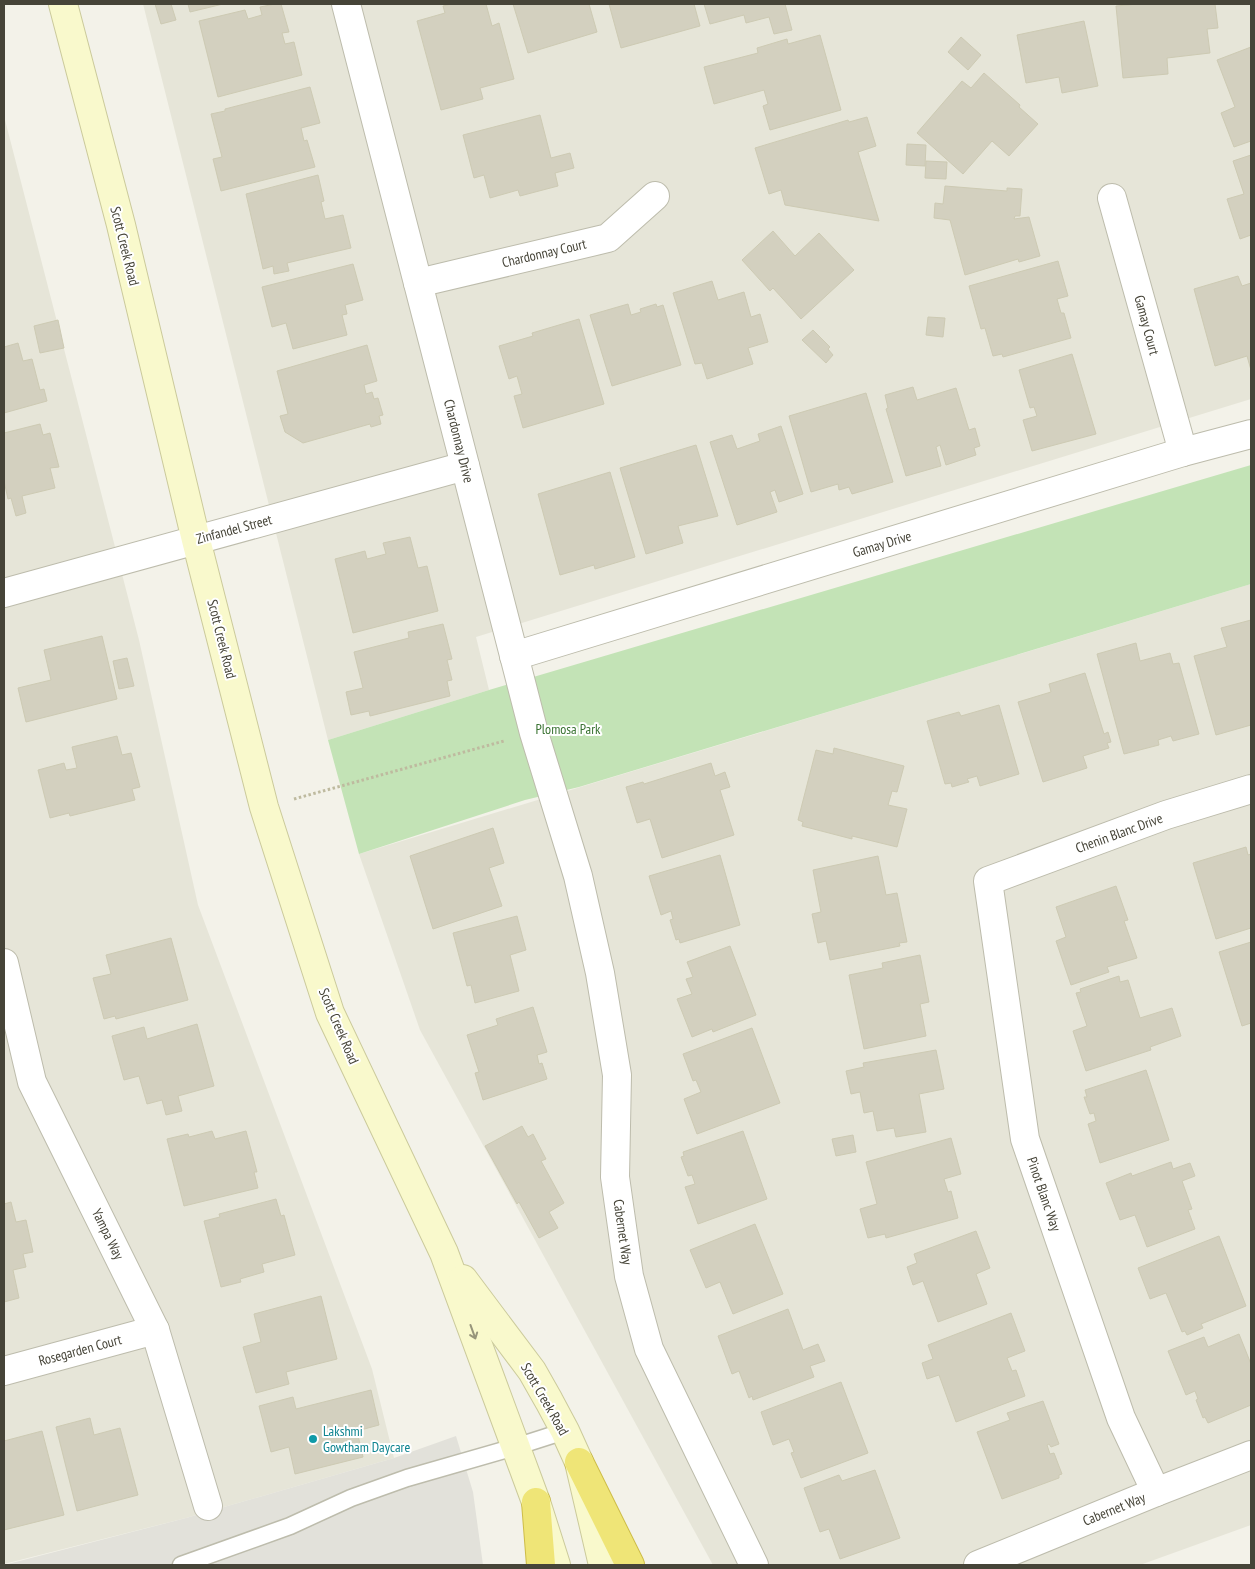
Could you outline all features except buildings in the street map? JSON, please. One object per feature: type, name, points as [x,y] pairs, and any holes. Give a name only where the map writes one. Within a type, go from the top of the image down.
[{"type":"highway","points":[[579,1462],[630,1565]]},
{"type":"highway","points":[[536,1502],[540,1565]]},
{"type":"main road","name":"Scott Creek Road","points":[[64,4],[264,807],[330,1013],[444,1253],[536,1502],[556,1565]]},
{"type":"main road","name":"Scott Creek Road","points":[[444,1253],[532,1372],[550,1401],[579,1462],[603,1565]]},
{"type":"street","name":"Chardonnay Drive","points":[[346,4],[534,733],[578,876]]},
{"type":"street","name":"Chardonnay Court","points":[[418,283],[608,238],[655,196]]},
{"type":"street","name":"Gamay Court","points":[[1112,198],[1183,452]]},
{"type":"street","name":"Gamay Drive","points":[[514,656],[1183,452],[1251,434]]},
{"type":"street","name":"Zinfandel Street","points":[[4,593],[465,466]]},
{"type":"street","name":"Chenin Blanc Drive","points":[[988,881],[1166,815],[1251,789]]},
{"type":"street","name":"Cabernet Way","points":[[578,876],[600,973],[616,1075],[615,1178],[630,1276],[649,1349],[754,1565]]},
{"type":"street","name":"Pinot Blanc Way","points":[[988,881],[1025,1139],[1121,1418],[1156,1492]]},
{"type":"street","name":"Yampa Way","points":[[4,963],[32,1082],[156,1330],[208,1506]]},
{"type":"street","name":"Rosegarden Court","points":[[4,1371],[156,1330]]},
{"type":"street","name":"Cabernet Way","points":[[978,1565],[1251,1455]]},
{"type":"lane","points":[[181,1565],[290,1526],[351,1498],[407,1478],[565,1431]]},
{"type":"path","points":[[264,807],[534,733]]},
{"type":"shaded area","points":[[143,4],[1251,4],[1251,399],[476,637],[489,690],[328,740]]},
{"type":"shaded area","points":[[4,116],[139,640],[198,905],[372,1369],[394,1458],[186,1518],[4,1564]]},
{"type":"shaded area","points":[[1251,584],[1251,1525],[1140,1565],[713,1565],[420,1030],[359,854]]},
{"type":"shaded area","points":[[456,1436],[473,1492],[483,1565],[4,1565],[186,1518],[394,1458]]},
{"type":"green space","name":"Plomosa Park","points":[[1251,465],[1251,584],[579,787],[525,800],[359,854],[328,740],[489,690]]},
{"type":"place","name":"Lakshmi Gowtham Daycare","points":[[313,1439]]}]
